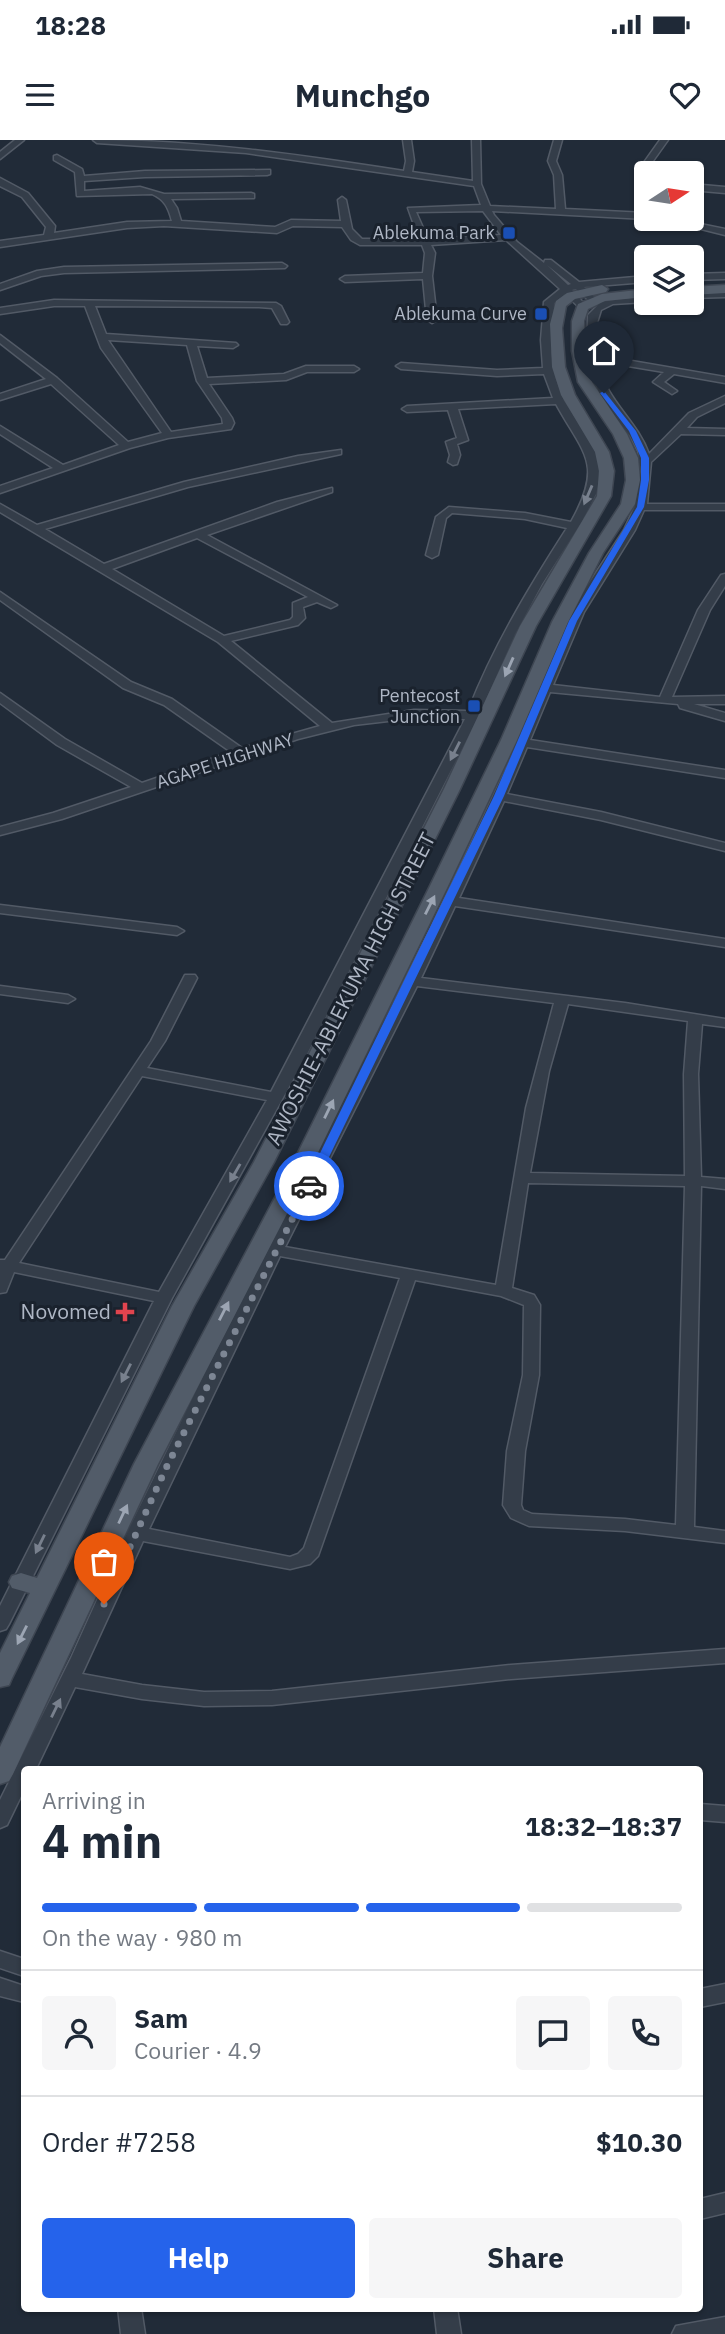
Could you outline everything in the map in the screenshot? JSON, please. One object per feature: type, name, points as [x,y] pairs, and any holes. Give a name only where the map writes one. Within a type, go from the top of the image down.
[{"type":"main road","points":[[704,280],[725,278]]},
{"type":"main road","points":[[607,293],[606,285],[623,280]]},
{"type":"main road","points":[[576,300],[634,287]]},
{"type":"main road","points":[[704,292],[725,291]]},
{"type":"main road","points":[[607,293],[634,295]]},
{"type":"main road","name":"AWOSHIE-ABLEKUMA HIGH STREET","points":[[0,1774],[156,1466],[496,766],[559,622],[596,553],[632,514],[631,458],[620,434],[595,400],[579,351],[576,300]]},
{"type":"main road","name":"AWOSHIE-ABLEKUMA HIGH STREET","points":[[0,1678],[183,1306],[264,1162],[521,625],[604,496],[608,480],[606,464],[586,432],[559,371],[556,340],[576,300]]},
{"type":"main road","points":[[264,1162],[282,1171],[298,1173]]},
{"type":"main road","points":[[21,1582],[45,1589]]},
{"type":"street","points":[[0,156],[20,140]]},
{"type":"street","points":[[97,140],[298,151],[407,175],[477,184]]},
{"type":"street","points":[[407,140],[410,161],[407,175]]},
{"type":"street","points":[[476,140],[477,184],[486,208],[511,239],[566,274],[576,300]]},
{"type":"street","points":[[558,140],[552,161],[558,175],[561,213]]},
{"type":"street","points":[[649,161],[664,140]]},
{"type":"street","points":[[57,158],[76,167],[80,179],[78,187],[82,194],[140,190],[165,196],[251,196]]},
{"type":"street","points":[[80,179],[145,174],[267,172]]},
{"type":"street","points":[[0,181],[8,189],[26,196],[43,220],[51,226],[48,237]]},
{"type":"street","points":[[704,188],[725,190]]},
{"type":"street","points":[[165,196],[177,217],[177,225]]},
{"type":"street","points":[[342,200],[344,224],[353,238],[360,242],[511,239]]},
{"type":"street","points":[[432,320],[428,276],[430,253],[419,222],[411,210],[413,208],[486,208],[634,216]]},
{"type":"street","points":[[0,244],[116,226],[177,225],[277,230],[291,223],[344,224]]},
{"type":"street","points":[[704,227],[725,232]]},
{"type":"street","points":[[0,287],[40,273],[64,270],[282,266]]},
{"type":"street","points":[[345,279],[428,276]]},
{"type":"street","points":[[704,277],[725,278]]},
{"type":"street","points":[[576,300],[623,280],[634,280]]},
{"type":"street","points":[[576,300],[618,301],[634,298]]},
{"type":"street","name":"AWOSHIE-ABLEKUMA HIGH STREET","points":[[0,1624],[164,1298],[444,788],[490,673],[521,625],[589,496],[594,477],[586,432],[559,401],[547,371],[545,358],[576,300],[591,316],[592,357],[589,375],[633,431],[646,461],[632,514],[573,621],[523,743],[412,981],[275,1250],[156,1466],[136,1533],[71,1679],[28,1766]]},
{"type":"street","points":[[89,303],[106,348],[168,435]]},
{"type":"street","points":[[0,311],[41,304],[272,305],[278,309],[284,322]]},
{"type":"street","points":[[101,337],[233,345]]},
{"type":"street","points":[[0,338],[5,347],[53,380],[126,446]]},
{"type":"street","points":[[0,490],[59,467],[126,446],[168,435],[228,425],[227,418],[202,381],[192,344]]},
{"type":"street","points":[[592,357],[725,380]]},
{"type":"street","points":[[401,366],[497,373],[547,371]]},
{"type":"street","points":[[202,381],[286,377],[306,369],[354,369]]},
{"type":"street","points":[[670,372],[658,382],[671,391]]},
{"type":"street","points":[[0,397],[53,380]]},
{"type":"street","points":[[646,461],[693,415],[725,399]]},
{"type":"street","points":[[407,409],[559,401]]},
{"type":"street","points":[[451,405],[463,440],[451,442],[455,455],[453,462]]},
{"type":"street","points":[[0,429],[59,467]]},
{"type":"street","points":[[677,431],[725,432]]},
{"type":"street","points":[[35,529],[121,501],[216,475],[337,452]]},
{"type":"street","points":[[104,568],[328,490]]},
{"type":"street","points":[[0,507],[222,640],[329,727]]},
{"type":"street","points":[[632,514],[725,507]]},
{"type":"street","points":[[432,555],[441,517],[449,510],[525,516],[573,526]]},
{"type":"street","points":[[197,534],[331,605]]},
{"type":"street","points":[[669,701],[704,610],[724,583]]},
{"type":"street","points":[[1,596],[127,685],[167,702],[242,754]]},
{"type":"street","points":[[222,640],[294,623],[299,618],[297,604],[317,598]]},
{"type":"street","points":[[545,688],[669,701],[725,700]]},
{"type":"street","points":[[0,697],[61,742],[141,788]]},
{"type":"street","points":[[669,701],[725,717]]},
{"type":"street","name":"AGAPE HIGHWAY","points":[[0,831],[34,824],[329,727],[398,714],[473,715]]},
{"type":"street","points":[[523,743],[725,774]]},
{"type":"street","points":[[499,796],[588,813],[725,847]]},
{"type":"street","points":[[449,901],[725,943]]},
{"type":"street","points":[[0,909],[177,931]]},
{"type":"street","points":[[0,1288],[5,1265],[139,1071],[158,1041],[190,978]]},
{"type":"street","points":[[412,981],[725,1023]]},
{"type":"street","points":[[0,990],[68,999]]},
{"type":"street","points":[[503,1291],[539,1079],[562,1000]]},
{"type":"street","points":[[685,1532],[693,1181],[691,1074],[695,1017]]},
{"type":"street","points":[[139,1071],[276,1098]]},
{"type":"street","points":[[522,1178],[725,1184]]},
{"type":"street","points":[[275,1250],[522,1295],[532,1305],[531,1375],[516,1451],[512,1505],[517,1514],[528,1520],[625,1525],[725,1537]]},
{"type":"street","points":[[5,1265],[164,1298]]},
{"type":"street","points":[[136,1533],[290,1563],[304,1559],[312,1551],[410,1276]]},
{"type":"street","points":[[71,1679],[142,1692],[204,1699],[272,1698],[511,1672],[725,1656]]},
{"type":"street","name":"AWOSHIE-ABLEKUMA HIGH STREET","points":[[0,1820],[21,1779]]},
{"type":"street","points":[[703,1812],[725,1814]]},
{"type":"street","points":[[0,1987],[21,1993]]},
{"type":"street","points":[[703,1997],[725,1993]]},
{"type":"street","points":[[703,2208],[725,2203]]},
{"type":"street","points":[[130,2312],[133,2334]]},
{"type":"street","points":[[446,2312],[449,2334]]},
{"type":"street","points":[[684,2334],[725,2328]]},
{"type":"way so far","points":[[104,1604],[166,1468],[262,1274],[309,1186]]},
{"type":"place","name":"Ablekuma Park","points":[[509,233]]},
{"type":"place","name":"Ablekuma Curve","points":[[541,314]]},
{"type":"place","name":"Pentecost Junction","points":[[474,706]]},
{"type":"place","name":"Novomed","points":[[125,1312]]},
{"type":"route","points":[[309,1186],[412,981],[499,796],[573,621],[640,507],[644,493],[645,458],[633,431],[604,393]]}]
